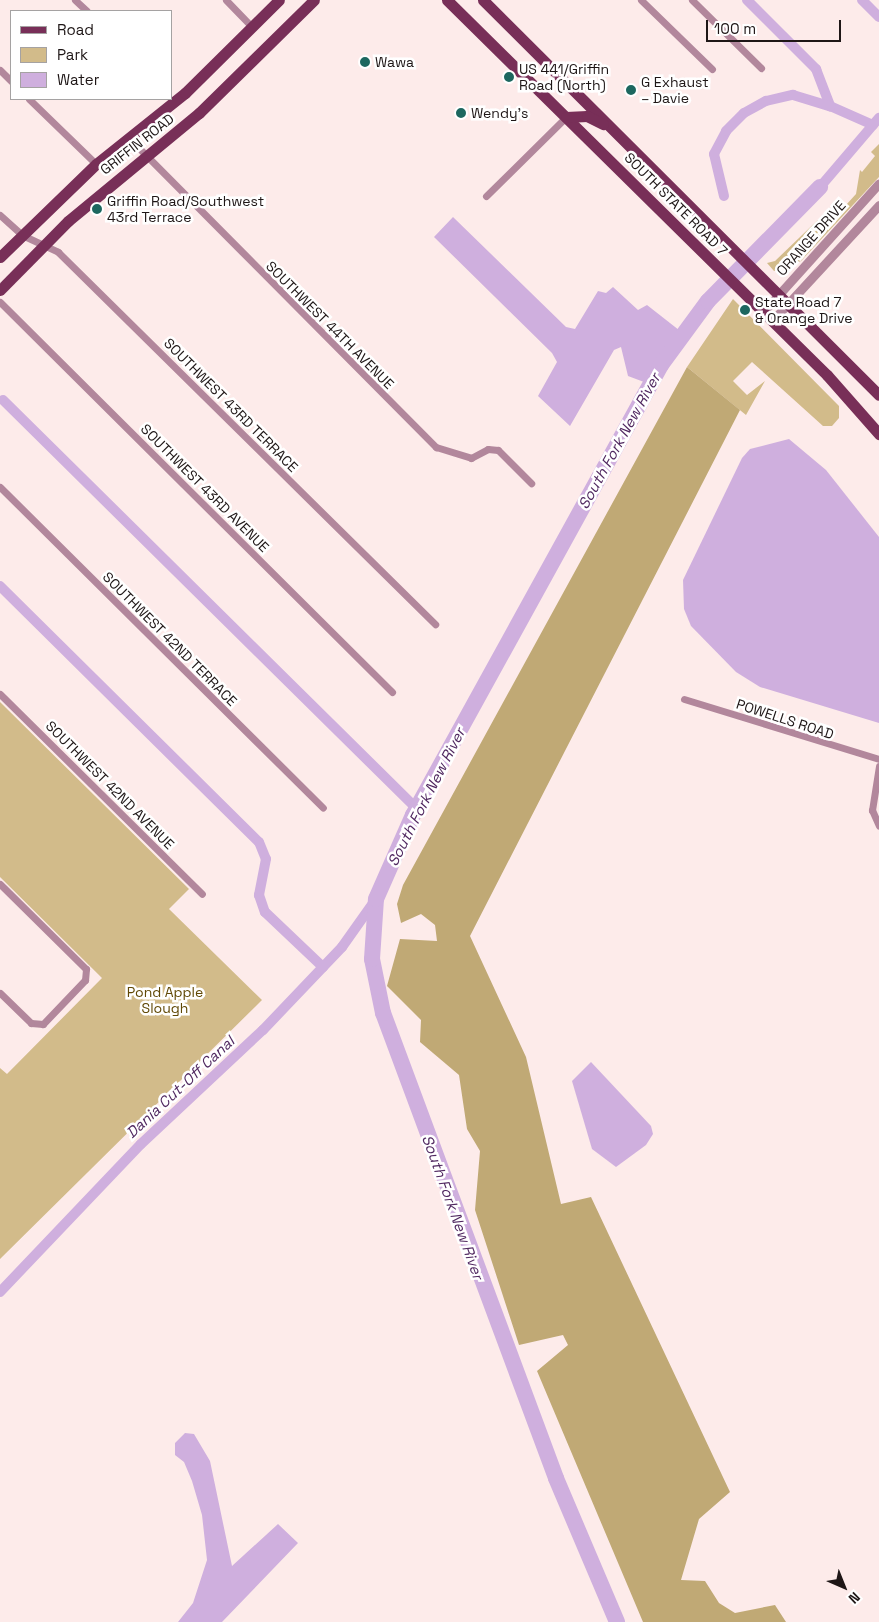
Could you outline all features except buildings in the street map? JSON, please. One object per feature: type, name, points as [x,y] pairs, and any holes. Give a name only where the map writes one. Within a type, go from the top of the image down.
[{"type":"main road","name":"GRIFFIN ROAD","points":[[174,97],[252,27],[279,0]]},
{"type":"main road","name":"GRIFFIN ROAD","points":[[0,290],[43,246],[145,156],[199,113],[314,0]]},
{"type":"main road","name":"SOUTH STATE ROAD 7","points":[[447,0],[772,321],[879,434]]},
{"type":"main road","name":"SOUTH STATE ROAD 7","points":[[483,0],[879,395]]},
{"type":"main road","name":"GRIFFIN ROAD","points":[[0,258],[96,164],[129,138],[171,100]]},
{"type":"main road","points":[[566,117],[587,116],[611,127]]},
{"type":"street","points":[[75,0],[86,10]]},
{"type":"street","points":[[226,0],[252,27]]},
{"type":"street","points":[[641,0],[712,69]]},
{"type":"street","points":[[692,0],[762,68]]},
{"type":"street","points":[[0,70],[10,80]]},
{"type":"street","points":[[31,100],[96,164]]},
{"type":"street","points":[[486,196],[566,117]]},
{"type":"street","name":"SOUTHWEST 44TH AVENUE","points":[[129,138],[436,448],[470,458],[488,449],[498,450],[532,483]]},
{"type":"street","points":[[876,208],[878,184]]},
{"type":"street","name":"ORANGE DRIVE","points":[[763,312],[878,184]]},
{"type":"street","name":"ORANGE DRIVE","points":[[772,321],[876,208]]},
{"type":"street","name":"SOUTHWEST 43RD TERRACE","points":[[0,215],[22,235],[58,252],[435,624]]},
{"type":"street","name":"SOUTHWEST 43RD AVENUE","points":[[0,302],[392,692]]},
{"type":"street","name":"SOUTHWEST 42ND TERRACE","points":[[0,487],[323,808]]},
{"type":"street","name":"SOUTHWEST 42ND AVENUE","points":[[0,694],[202,894]]},
{"type":"street","name":"POWELLS ROAD","points":[[684,699],[879,758]]},
{"type":"street","points":[[879,766],[872,810],[879,826]]},
{"type":"street","points":[[0,884],[86,969],[85,980],[43,1024],[31,1022],[0,993]]},
{"type":"green space","points":[[879,144],[879,177],[801,261],[774,271],[767,263],[775,261],[824,214],[836,216],[856,194],[860,170],[862,172],[875,156],[871,152]]},
{"type":"green space","points":[[733,299],[839,406],[839,418],[832,426],[823,426],[752,362],[733,381],[747,395],[765,381],[746,415],[687,367]]},
{"type":"green space","name":"Pond Apple Slough","points":[[0,702],[189,889],[169,909],[262,1000],[0,1259],[0,1068],[7,1074],[102,978],[0,877]]},
{"type":"shaded area","points":[[687,367],[740,410],[470,936],[526,1057],[561,1204],[591,1197],[730,1492],[699,1519],[681,1580],[705,1581],[719,1603],[735,1613],[775,1605],[786,1622],[643,1622],[537,1371],[568,1345],[563,1335],[519,1345],[475,1210],[480,1151],[467,1129],[459,1075],[420,1042],[421,1020],[387,986],[400,939],[437,941],[435,925],[421,914],[401,923],[397,904],[403,885]]},
{"type":"water","points":[[453,217],[566,327],[575,329],[598,291],[606,293],[613,287],[638,310],[647,305],[684,334],[644,382],[628,376],[621,347],[614,350],[570,426],[538,396],[557,362],[552,353],[434,237]]},
{"type":"water","points":[[789,439],[826,470],[879,537],[879,723],[760,687],[736,672],[691,626],[684,609],[683,580],[742,458],[750,449]]},
{"type":"water","points":[[591,1062],[651,1126],[653,1134],[646,1145],[616,1167],[592,1149],[572,1081]]},
{"type":"water","points":[[185,1433],[194,1434],[210,1461],[232,1566],[278,1524],[298,1543],[222,1622],[178,1622],[193,1603],[207,1560],[202,1515],[192,1481],[184,1462],[175,1455],[175,1443]]},
{"type":"waterway","points":[[747,0],[816,69],[830,106],[873,125]]},
{"type":"waterway","points":[[862,0],[879,17]]},
{"type":"waterway","points":[[724,196],[714,154],[726,131],[744,113],[766,101],[793,95],[830,106]]},
{"type":"waterway","points":[[820,187],[879,118]]},
{"type":"waterway","name":"South Fork New River","points":[[617,1622],[556,1478],[383,1013],[372,959],[376,899],[413,815],[661,365],[708,301],[820,187]]},
{"type":"waterway","points":[[3,400],[417,809]]},
{"type":"waterway","points":[[0,586],[259,842],[266,859],[259,895],[265,912],[323,967]]},
{"type":"waterway","name":"Dania Cut-Off Canal","points":[[0,1292],[141,1144],[263,1030],[342,947],[376,899]]},
{"type":"place","name":"Wawa","points":[[365,62]]},
{"type":"place","name":"US 441/Griffin Road (North)","points":[[509,77]]},
{"type":"place","name":"G Exhaust – Davie","points":[[631,90]]},
{"type":"place","name":"Wendy's","points":[[461,113]]},
{"type":"place","name":"Griffin Road/Southwest 43rd Terrace","points":[[97,209]]},
{"type":"place","name":"State Road 7 & Orange Drive","points":[[745,310]]}]
